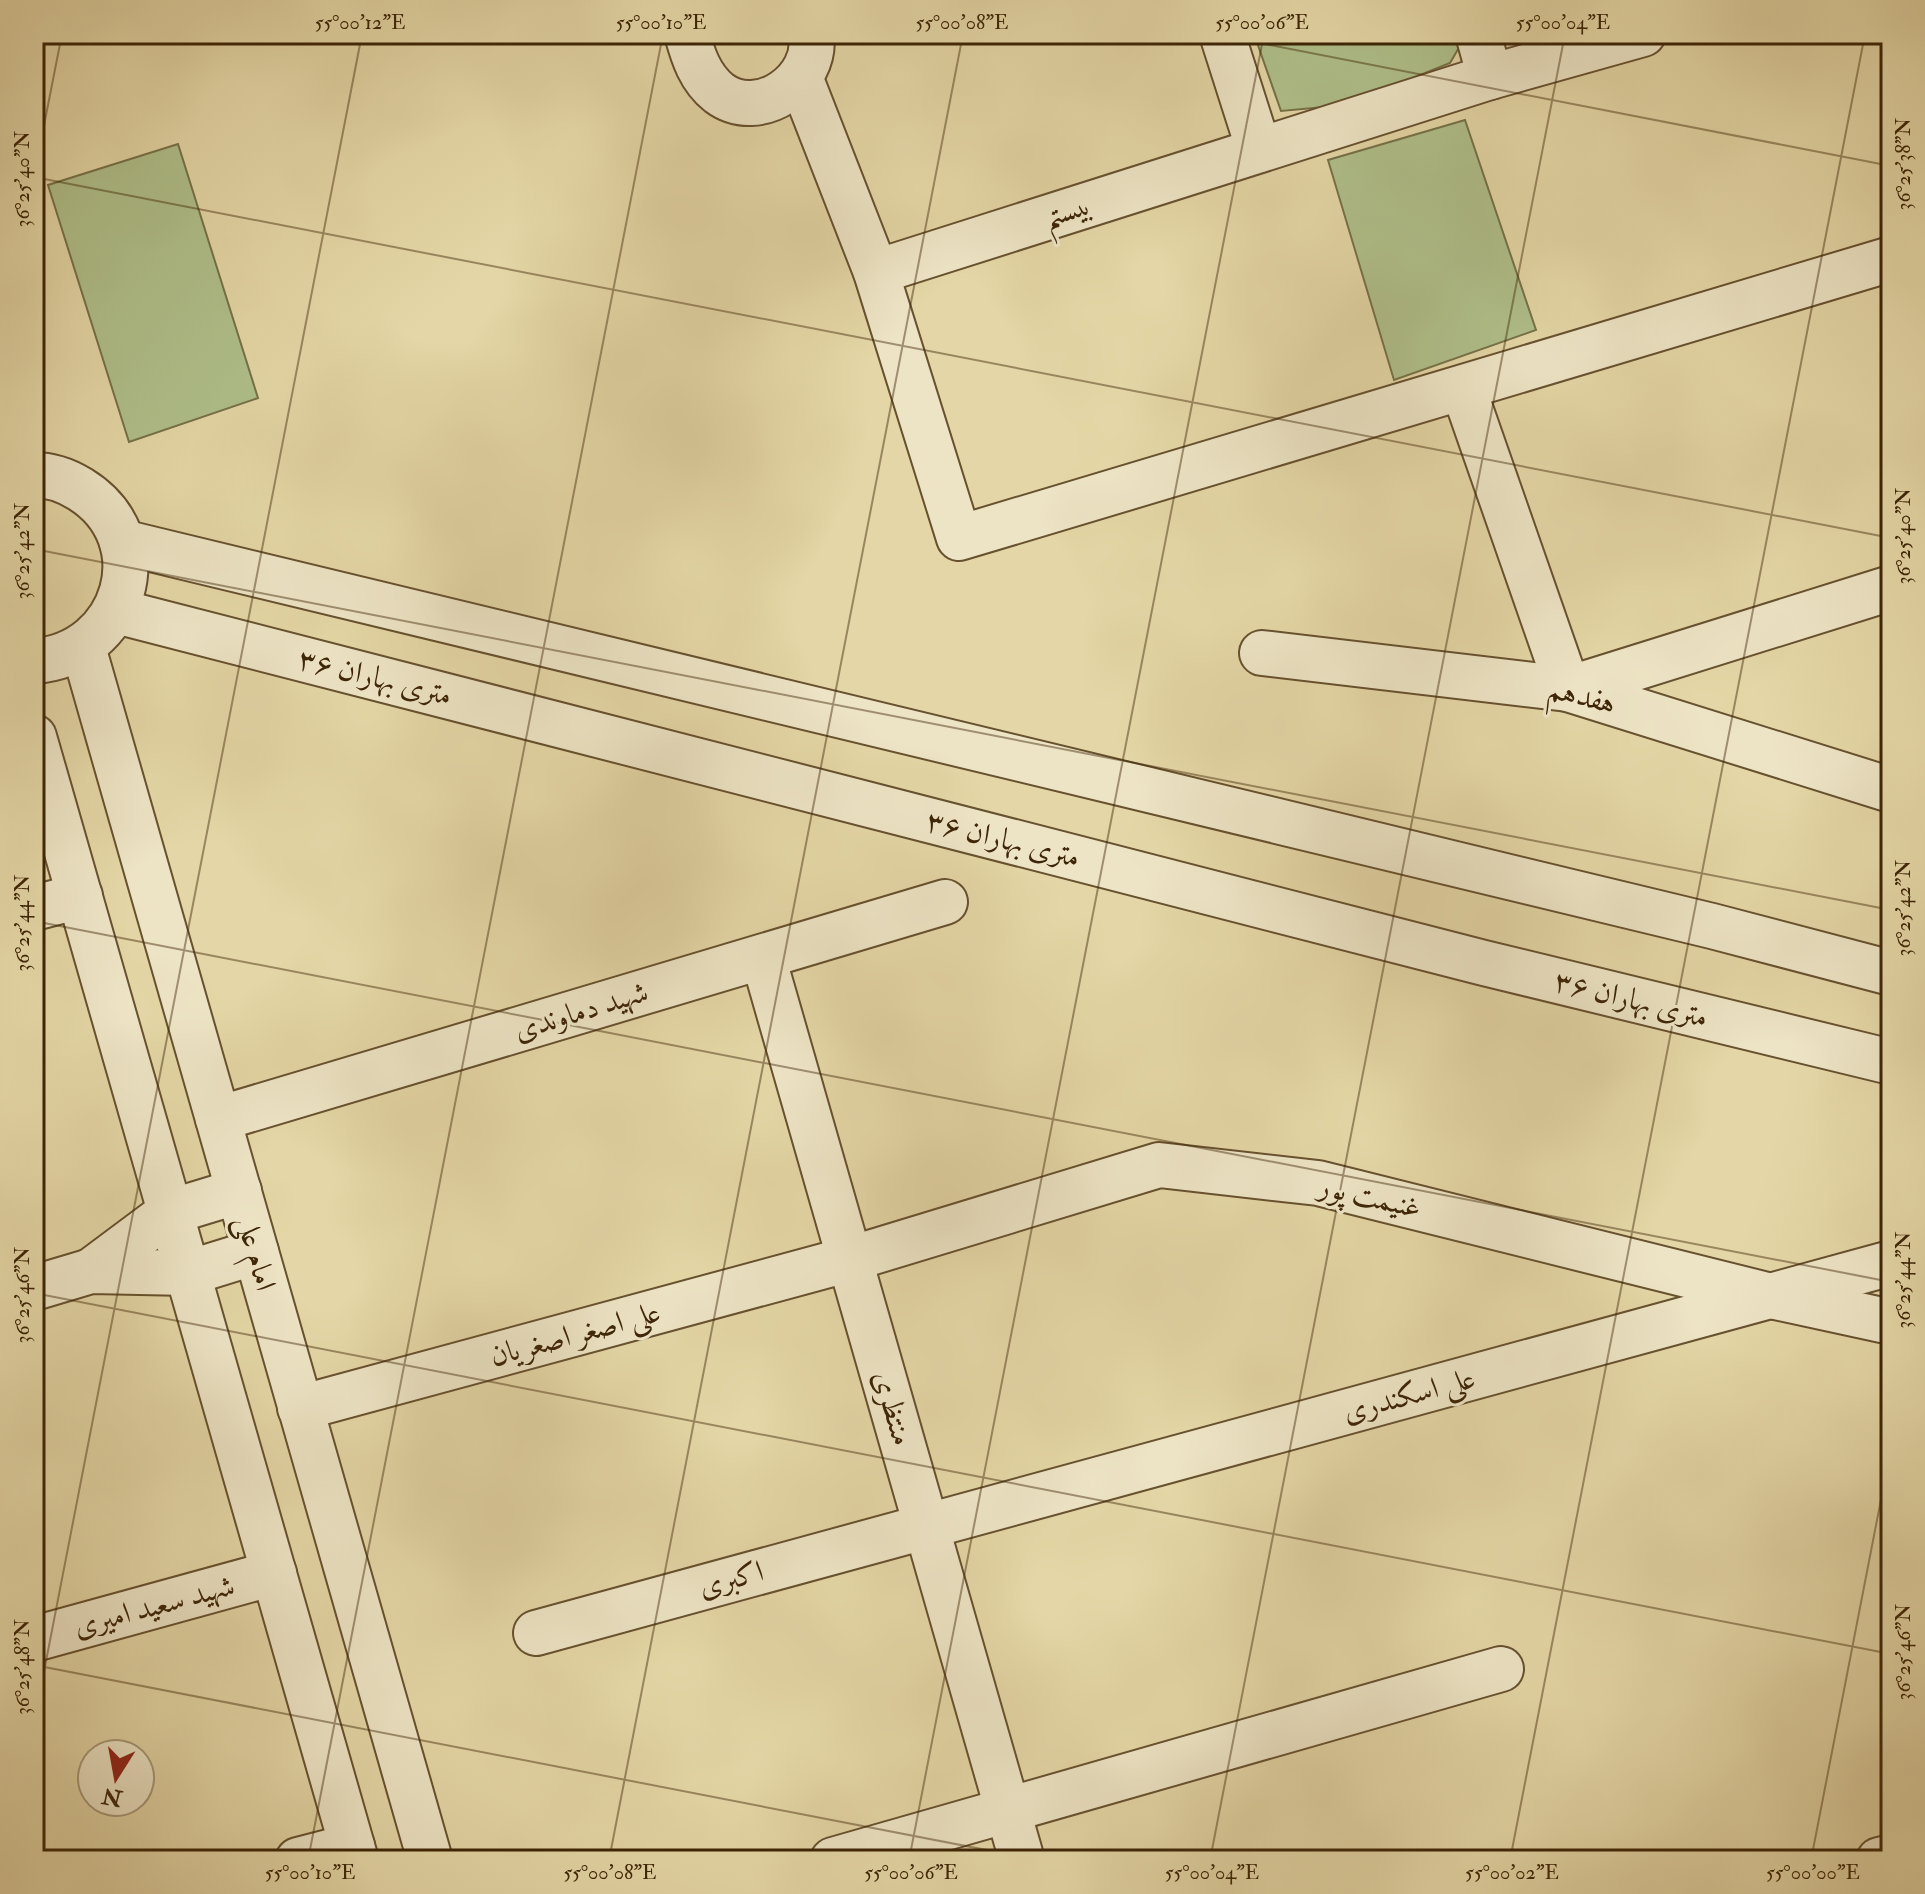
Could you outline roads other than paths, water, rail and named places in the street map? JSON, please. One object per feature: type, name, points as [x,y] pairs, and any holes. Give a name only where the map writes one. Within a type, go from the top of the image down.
[{"type":"street","points":[[687,34],[695,64],[720,93],[751,105],[781,95],[800,77],[813,47],[811,34]]},
{"type":"street","points":[[1222,34],[1259,150]]},
{"type":"street","points":[[1478,34],[1490,77]]},
{"type":"street","name":"بیستم","points":[[876,272],[1490,77],[1643,34]]},
{"type":"street","points":[[800,77],[876,272],[959,538],[1891,259]]},
{"type":"street","points":[[1463,388],[1568,689],[1891,588]]},
{"type":"street","points":[[34,661],[61,657],[83,647],[102,630],[116,611],[124,589],[126,565],[122,542],[110,517],[92,496],[36,467]]},
{"type":"street","points":[[122,542],[1712,926],[1891,973]]},
{"type":"street","name":"۳۶ متری بهاران","points":[[116,611],[1484,963],[1891,1062]]},
{"type":"street","name":"امام علی","points":[[83,647],[430,1860]]},
{"type":"street","name":"هفدهم","points":[[1262,653],[1568,689],[1891,790]]},
{"type":"street","points":[[34,737],[354,1853],[298,1860]]},
{"type":"street","points":[[34,908],[80,896]]},
{"type":"street","name":"شهید دماوندی","points":[[218,1119],[945,902]]},
{"type":"street","name":"منتظری","points":[[763,957],[1022,1860]]},
{"type":"street","name":"غنیمت پور","points":[[850,1259],[1159,1165],[1318,1183],[1771,1296],[1891,1322]]},
{"type":"street","points":[[91,1271],[170,1212],[239,1191]]},
{"type":"street","points":[[34,1288],[91,1271],[188,1273],[256,1252]]},
{"type":"street","name":"علی اصغر اصغریان","points":[[300,1408],[850,1259]]},
{"type":"street","name":"علی اسکندری","points":[[926,1526],[1891,1263]]},
{"type":"street","name":"اکبری","points":[[536,1633],[926,1526]]},
{"type":"street","name":"شهید سعید امیری","points":[[34,1639],[274,1573]]},
{"type":"street","points":[[833,1860],[1501,1669]]},
{"type":"street","points":[[1879,1860],[1891,1857]]}]
